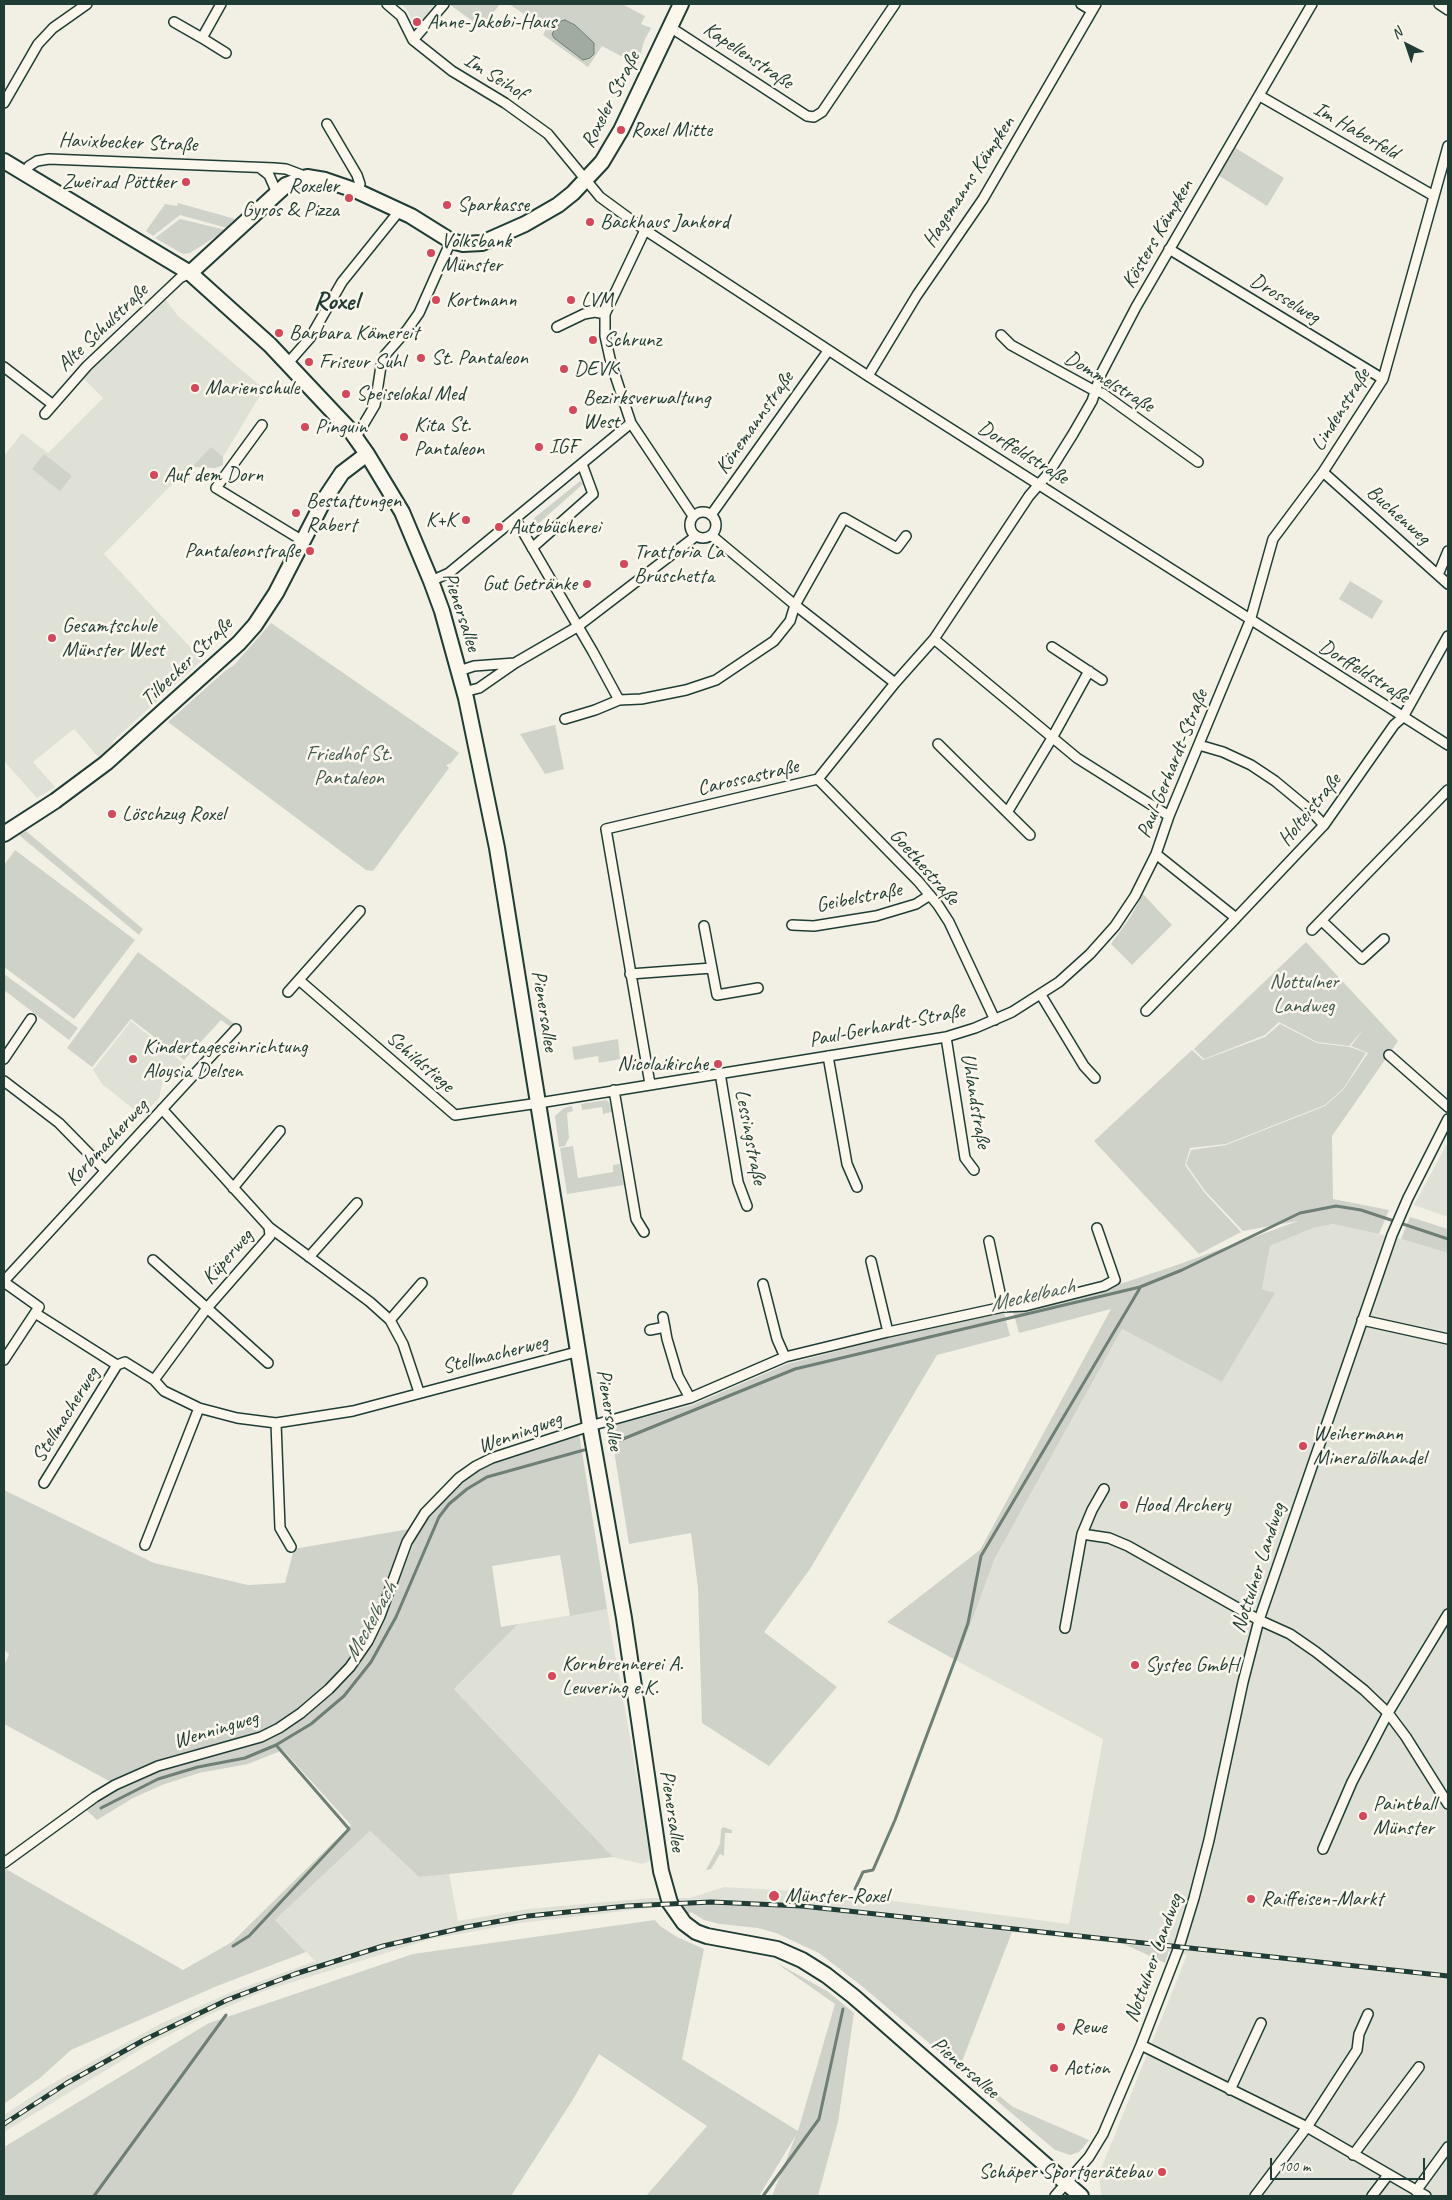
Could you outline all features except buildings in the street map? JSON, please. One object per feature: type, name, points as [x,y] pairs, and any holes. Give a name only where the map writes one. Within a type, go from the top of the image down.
[{"type":"main road","name":"Roxeler Straße","points":[[451,241],[463,244],[482,243],[504,235],[558,205],[586,181],[602,162],[621,130],[681,4]]},
{"type":"main road","points":[[4,161],[24,173]]},
{"type":"main road","name":"Pienersallee","points":[[24,173],[190,274],[288,363],[356,437],[402,512],[431,581],[442,611],[459,671],[497,848],[580,1351],[590,1426],[624,1618],[661,1871],[670,1903],[676,1913],[696,1932],[707,1936],[777,1950],[802,1960],[826,1974],[1081,2196]]},
{"type":"main road","name":"Havixbecker Straße","points":[[307,177],[341,184],[400,210],[451,241]]},
{"type":"main road","points":[[190,274],[286,185],[307,177]]},
{"type":"main road","name":"Tilbecker Straße","points":[[4,834],[55,801],[106,763],[233,648],[255,625],[276,593],[315,515],[338,480],[351,465],[367,454]]},
{"type":"street","points":[[4,103],[38,44],[53,28],[87,4]]},
{"type":"street","points":[[202,38],[221,4]]},
{"type":"street","name":"Im Seihof","points":[[387,4],[401,16],[413,40],[452,71],[506,103],[548,134],[586,181]]},
{"type":"street","points":[[413,40],[444,4]]},
{"type":"street","name":"Kapellenstraße","points":[[670,27],[806,116],[814,117],[822,112],[896,4]]},
{"type":"street","points":[[1081,4],[1093,7]]},
{"type":"street","name":"Kösters Kämpken","points":[[1039,484],[1073,434],[1092,401],[1101,374],[1136,307],[1312,4]]},
{"type":"street","points":[[1439,4],[1448,10]]},
{"type":"street","name":"Hagemanns Kämpken","points":[[868,376],[922,288],[983,198],[1030,120],[1093,7]]},
{"type":"street","points":[[174,22],[226,53]]},
{"type":"street","name":"Im Haberfeld","points":[[1260,96],[1434,196]]},
{"type":"street","points":[[327,124],[357,175],[360,184],[357,191]]},
{"type":"street","name":"Lindenstraße","points":[[1250,621],[1273,539],[1323,472],[1383,379],[1448,146]]},
{"type":"street","name":"Havixbecker Straße","points":[[24,173],[29,166],[37,161],[49,160],[286,169],[307,177]]},
{"type":"street","points":[[260,168],[270,175],[277,193]]},
{"type":"street","name":"Dorffeldstraße","points":[[586,181],[608,204],[645,230],[828,351],[1039,484],[1250,621],[1448,745]]},
{"type":"street","points":[[288,363],[310,338],[342,282],[400,210]]},
{"type":"street","points":[[645,230],[605,314],[605,336],[611,364],[632,423],[693,516],[690,526],[696,536],[704,538],[711,535],[716,525],[712,515],[703,512],[693,516]]},
{"type":"street","points":[[356,437],[375,405],[381,366],[386,354],[407,330],[419,312],[451,241]]},
{"type":"street","name":"Drosselweg","points":[[1169,249],[1383,379]]},
{"type":"street","name":"Alte Schulstraße","points":[[45,414],[87,366],[180,278],[190,274]]},
{"type":"street","points":[[557,327],[584,314],[595,312],[605,314]]},
{"type":"street","name":"Dommelstraße","points":[[1001,335],[1011,345],[1102,393],[1198,462]]},
{"type":"street","name":"Könemannstraße","points":[[712,515],[828,351]]},
{"type":"street","points":[[4,367],[52,404]]},
{"type":"street","points":[[431,581],[449,573],[632,423]]},
{"type":"street","points":[[262,425],[216,488],[303,541]]},
{"type":"street","points":[[532,548],[593,494],[582,464]]},
{"type":"street","name":"Buchenweg","points":[[1323,472],[1448,584]]},
{"type":"street","name":"Carossastraße","points":[[650,1084],[606,829],[818,779],[895,683],[934,639],[1029,496],[1039,484]]},
{"type":"street","points":[[565,719],[619,700],[650,697],[686,690],[716,680],[774,641],[790,621],[795,606],[844,518],[897,548],[906,536]]},
{"type":"street","points":[[516,520],[619,700]]},
{"type":"street","points":[[711,535],[795,606],[895,683]]},
{"type":"street","points":[[464,692],[479,688],[515,663],[577,626],[696,536]]},
{"type":"street","points":[[1438,575],[1448,552]]},
{"type":"street","name":"Paul-Gerhardt-Straße","points":[[539,1103],[946,1037],[995,1020],[1041,995],[1075,969],[1115,926],[1135,896],[1156,854],[1169,816],[1250,621]]},
{"type":"street","name":"Holteistraße","points":[[1146,1011],[1324,826],[1394,725],[1403,717],[1448,636]]},
{"type":"street","points":[[934,639],[1077,758],[1169,816]]},
{"type":"street","points":[[1052,647],[1102,680]]},
{"type":"street","points":[[459,671],[474,666],[515,663]]},
{"type":"street","points":[[1008,812],[1089,671]]},
{"type":"street","points":[[938,744],[1030,835]]},
{"type":"street","points":[[1199,745],[1222,752],[1251,765],[1275,781],[1310,810],[1324,826]]},
{"type":"street","name":"Goethestraße","points":[[818,779],[930,895],[948,922],[995,1020]]},
{"type":"street","points":[[1312,930],[1448,790]]},
{"type":"street","points":[[1156,854],[1236,918]]},
{"type":"street","name":"Geibelstraße","points":[[792,925],[814,926],[876,916],[916,904],[930,895]]},
{"type":"street","points":[[288,992],[360,911]]},
{"type":"street","points":[[1322,920],[1362,959],[1384,939]]},
{"type":"street","points":[[704,926],[717,995],[758,988]]},
{"type":"street","points":[[630,974],[712,968]]},
{"type":"street","name":"Schildstiege","points":[[299,980],[455,1115],[539,1103]]},
{"type":"street","points":[[1041,995],[1084,1066],[1095,1078]]},
{"type":"street","points":[[4,1059],[31,1019]]},
{"type":"street","name":"Korbmacherweg","points":[[4,1282],[236,1029]]},
{"type":"street","name":"Uhlandstraße","points":[[946,1037],[965,1158],[974,1170]]},
{"type":"street","points":[[1389,1055],[1448,1107]]},
{"type":"street","points":[[828,1056],[847,1164],[857,1187]]},
{"type":"street","name":"Lessingstraße","points":[[720,1073],[738,1182],[748,1206]]},
{"type":"street","points":[[4,1081],[59,1123],[105,1170]]},
{"type":"street","points":[[614,1090],[636,1219],[644,1232]]},
{"type":"street","name":"Stellmacherweg","points":[[162,1109],[269,1226],[370,1302],[390,1320],[403,1344],[419,1392]]},
{"type":"street","name":"Nottulner Landweg","points":[[1055,2196],[1089,2157],[1102,2134],[1142,2045],[1179,1947],[1209,1840],[1243,1682],[1259,1620],[1394,1231],[1448,1119]]},
{"type":"street","points":[[233,1188],[280,1131]]},
{"type":"street","points":[[309,1257],[357,1203]]},
{"type":"street","name":"Küperweg","points":[[154,1380],[207,1308],[270,1236],[269,1226]]},
{"type":"street","name":"Wenningweg","points":[[4,1863],[95,1797],[116,1785],[176,1760],[261,1737],[279,1728],[301,1713],[329,1689],[350,1667],[368,1641],[380,1616],[407,1542],[415,1527],[432,1504],[459,1478],[492,1458],[590,1426],[690,1398],[785,1357],[1003,1307],[1025,1306],[1104,1286],[1115,1280],[1097,1228]]},
{"type":"street","points":[[989,1241],[1003,1307]]},
{"type":"street","name":"Küperweg","points":[[153,1260],[268,1363]]},
{"type":"street","points":[[872,1261],[888,1332]]},
{"type":"street","name":"Stellmacherweg","points":[[4,1282],[39,1307],[35,1313],[117,1365]]},
{"type":"street","points":[[390,1320],[422,1283]]},
{"type":"street","points":[[763,1284],[777,1339],[785,1357]]},
{"type":"street","points":[[4,1360],[35,1313]]},
{"type":"street","points":[[663,1317],[678,1376],[690,1398]]},
{"type":"street","points":[[1362,1320],[1448,1339]]},
{"type":"street","points":[[650,1330],[665,1327]]},
{"type":"street","name":"Stellmacherweg","points":[[44,1483],[117,1365],[124,1362],[154,1380],[164,1391],[199,1408],[237,1418],[276,1423],[353,1411],[419,1392],[580,1351]]},
{"type":"street","points":[[145,1545],[199,1408]]},
{"type":"street","points":[[276,1423],[280,1528],[291,1547]]},
{"type":"street","points":[[1065,1628],[1082,1534],[1092,1510],[1104,1489]]},
{"type":"street","points":[[1082,1534],[1110,1538],[1128,1546],[1259,1620],[1290,1634],[1316,1652],[1364,1690],[1388,1713],[1406,1737],[1448,1804]]},
{"type":"street","points":[[1323,1849],[1352,1782],[1388,1713],[1448,1614]]},
{"type":"street","points":[[1254,2196],[1307,2127],[1356,2050],[1359,2034],[1368,2014]]},
{"type":"street","points":[[1230,2090],[1261,2022]]},
{"type":"street","points":[[1142,2045],[1307,2127],[1426,2196]]},
{"type":"street","points":[[1353,2155],[1418,2067]]},
{"type":"street","points":[[1416,2191],[1448,2147]]},
{"type":"street","points":[[1372,2196],[1388,2175]]},
{"type":"shaded area","name":"Anne-Jakobi-Haus","points":[[402,4],[438,4],[415,31],[409,13]]},
{"type":"shaded area","points":[[565,20],[575,25],[594,43],[594,54],[590,58],[583,60],[554,38],[552,34],[556,27],[561,21]]},
{"type":"shaded area","points":[[163,296],[178,316],[264,389],[223,457],[211,448],[192,467],[189,467],[104,554],[202,660],[113,741],[112,747],[99,758],[74,729],[33,762],[55,787],[37,798],[4,761],[4,456],[22,433],[48,453],[103,398],[80,375]]},
{"type":"shaded area","points":[[131,1021],[183,1063],[162,1084],[159,1098],[142,1116],[102,1084],[93,1070]]},
{"type":"shaded area","points":[[1448,1142],[1448,1217],[1414,1205]]},
{"type":"shaded area","points":[[1333,1224],[1401,1239],[1448,1253],[1448,2196],[1104,2196],[1101,2194],[1099,2174],[1187,1955],[1124,1944],[763,1906],[677,1905],[520,1923],[431,1939],[264,1991],[213,2013],[146,2046],[4,2132],[4,2115],[48,2086],[162,2023],[234,1991],[315,1961],[275,1920],[370,1831],[419,1877],[449,1873],[458,1921],[528,1909],[650,1898],[690,1898],[724,1887],[833,1893],[1069,1924],[1103,1739],[957,1661],[995,1558],[1122,1329],[1222,1382],[1274,1293],[1262,1289],[1270,1246],[1313,1228]]},
{"type":"shaded area","points":[[607,1609],[652,1860],[642,1864],[613,1857],[454,1689],[518,1624]]},
{"type":"green space","points":[[449,4],[500,4],[482,28]]},
{"type":"green space","points":[[509,4],[622,4],[645,16],[641,24],[651,28],[644,41],[638,65],[602,46],[588,67],[543,35],[546,29]]},
{"type":"green space","points":[[1234,147],[1284,178],[1267,206],[1218,175]]},
{"type":"green space","points":[[178,203],[235,219],[227,228],[180,215],[153,236],[146,231],[165,204],[177,206]]},
{"type":"green space","points":[[180,219],[226,230],[190,253],[183,254],[155,238]]},
{"type":"green space","points":[[211,447],[223,457],[223,465],[216,468],[192,467]]},
{"type":"green space","points":[[44,454],[72,476],[60,491],[32,469]]},
{"type":"green space","points":[[580,481],[583,484],[538,524],[533,519]]},
{"type":"green space","points":[[1350,581],[1383,601],[1372,619],[1339,599]]},
{"type":"green space","name":"Friedhof St. Pantaleon","points":[[271,623],[459,753],[451,763],[446,765],[449,768],[373,871],[366,870],[168,722],[234,665]]},
{"type":"green space","points":[[555,725],[564,769],[545,774],[520,734]]},
{"type":"green space","points":[[26,831],[143,929],[139,935],[19,835]]},
{"type":"green space","points":[[15,850],[135,940],[74,1019],[4,967],[4,865]]},
{"type":"green space","points":[[1143,894],[1172,925],[1132,965],[1111,944],[1131,916]]},
{"type":"green space","points":[[1306,942],[1398,1041],[1332,1136],[1333,1199],[1389,1210],[1379,1234],[1333,1224],[1313,1228],[1270,1246],[1262,1289],[1275,1293],[1222,1382],[1122,1329],[995,1558],[957,1661],[887,1622],[980,1550],[1111,1309],[1019,1333],[1013,1311],[1096,1292],[1298,1221],[1243,1231],[1205,1191],[1186,1164],[1191,1150],[1226,1145],[1325,1106],[1343,1090],[1368,1053],[1351,1046],[1364,1029],[1349,1046],[1317,1042],[1279,1022],[1265,1035],[1204,1059],[1194,1049]]},
{"type":"green space","points":[[138,952],[235,1024],[232,1028],[221,1020],[184,1060],[131,1019],[92,1067],[67,1048]]},
{"type":"green space","points":[[4,974],[78,1028],[69,1040],[4,990]]},
{"type":"green space","points":[[1280,1024],[1317,1043],[1350,1047],[1366,1053],[1343,1089],[1325,1105],[1226,1144],[1190,1148],[1185,1165],[1204,1192],[1241,1232],[1199,1254],[1094,1141],[1192,1050],[1203,1060],[1265,1037]]},
{"type":"green space","points":[[618,1039],[620,1059],[599,1063],[598,1056],[574,1060],[572,1047]]},
{"type":"green space","points":[[606,1100],[609,1102],[612,1112],[603,1114],[602,1107],[582,1110],[581,1104]]},
{"type":"green space","points":[[572,1106],[573,1111],[567,1113],[569,1138],[565,1146],[559,1147],[555,1116],[564,1108]]},
{"type":"green space","points":[[573,1146],[578,1178],[613,1172],[613,1165],[620,1164],[624,1185],[567,1194],[560,1148]]},
{"type":"green space","points":[[1410,1217],[1448,1229],[1448,1253],[1401,1239]]},
{"type":"green space","points":[[1003,1308],[1010,1336],[937,1355],[810,1569],[764,1632],[837,1687],[769,1766],[702,1723],[698,1588],[691,1533],[629,1544],[610,1426],[692,1405],[787,1364]]},
{"type":"green space","points":[[579,1433],[607,1609],[570,1616],[560,1555],[492,1566],[501,1627],[518,1624],[454,1689],[613,1857],[419,1877],[370,1831],[275,1920],[306,1952],[217,1986],[71,2050],[40,2078],[4,2104],[4,1868],[183,1970],[232,1942],[351,1825],[283,1750],[248,1764],[199,1773],[162,1785],[133,1798],[97,1820],[84,1808],[116,1789],[147,1774],[177,1763],[261,1741],[281,1732],[303,1716],[371,1643],[387,1611],[420,1527],[441,1500],[478,1470],[494,1461]]},
{"type":"green space","points":[[4,1490],[154,1563],[248,1585],[285,1583],[294,1549],[409,1529],[380,1608],[371,1627],[345,1666],[308,1702],[277,1726],[237,1741],[173,1756],[111,1782],[4,1724],[4,1666],[9,1654],[4,1650]]},
{"type":"green space","points":[[723,1827],[732,1830],[732,1833],[725,1833],[724,1856],[720,1854],[711,1869],[706,1870],[720,1844]]},
{"type":"green space","points":[[678,1905],[798,1908],[1012,1932],[961,2064],[1013,2107],[1089,2140],[1079,2152],[1070,2155],[1055,2150],[863,1987],[819,1953],[776,1933],[758,1928],[720,1924],[704,1920],[691,1912],[686,1916]]},
{"type":"green space","points":[[655,1920],[660,1926],[677,1937],[704,1949],[682,2059],[798,2131],[835,2004],[775,1962],[827,1991],[854,2013],[838,2122],[818,2196],[772,2196],[796,2135],[759,2196],[646,2196],[707,2126],[599,2054],[572,2101],[511,2196],[4,2196],[4,2147],[209,2023],[413,1954]]},
{"type":"green space","points":[[1124,1944],[1169,1950],[1165,1963]]},
{"type":"waterway","name":"Meckelbach","points":[[618,1441],[795,1369],[1140,1287],[1182,1270],[1300,1213],[1336,1206],[1361,1210],[1448,1239]]},
{"type":"waterway","points":[[855,1889],[863,1872],[873,1870],[895,1820],[968,1623],[981,1556],[1140,1288]]},
{"type":"waterway","name":"Meckelbach","points":[[101,1808],[158,1779],[198,1767],[245,1758],[276,1745],[311,1724],[344,1696],[371,1662],[396,1617],[439,1517],[449,1504],[467,1489],[487,1477],[584,1450]]},
{"type":"waterway","points":[[233,1946],[249,1936],[349,1829],[276,1745]]},
{"type":"waterway","points":[[763,2196],[819,2119],[843,2009]]},
{"type":"waterway","points":[[94,2196],[226,2015]]},
{"type":"railway","points":[[4,2124],[67,2083],[144,2040],[227,2000],[295,1974],[383,1946],[466,1927],[528,1916],[627,1906],[711,1902],[802,1906],[1448,1976]]},
{"type":"place","name":"Anne-Jakobi-Haus","points":[[417,22]]},
{"type":"place","name":"Roxel Mitte","points":[[621,130]]},
{"type":"place","name":"Zweirad Pöttker","points":[[186,182]]},
{"type":"place","name":"Roxeler Gyros & Pizza","points":[[349,198]]},
{"type":"place","name":"Sparkasse","points":[[447,205]]},
{"type":"place","name":"Backhaus Jankord","points":[[590,222]]},
{"type":"place","name":"Volksbank Münster","points":[[431,253]]},
{"type":"place","name":"Kortmann","points":[[436,300]]},
{"type":"place","name":"LVM","points":[[571,300]]},
{"type":"place","name":"Barbara Kämereit","points":[[279,333]]},
{"type":"place","name":"Schrunz","points":[[593,340]]},
{"type":"place","name":"St. Pantaleon","points":[[421,358]]},
{"type":"place","name":"Friseur Suhl","points":[[309,362]]},
{"type":"place","name":"DEVK","points":[[564,369]]},
{"type":"place","name":"Marienschule","points":[[195,388]]},
{"type":"place","name":"Speiselokal Med","points":[[346,394]]},
{"type":"place","name":"Bezirksverwaltung West","points":[[573,410]]},
{"type":"place","name":"Pinguin","points":[[305,427]]},
{"type":"place","name":"Kita St. Pantaleon","points":[[404,437]]},
{"type":"place","name":"IGF","points":[[539,447]]},
{"type":"place","name":"Auf dem Dorn","points":[[154,475]]},
{"type":"place","name":"Bestattungen Rabert","points":[[296,513]]},
{"type":"place","name":"K+K","points":[[466,520]]},
{"type":"place","name":"Autobücherei","points":[[499,527]]},
{"type":"place","name":"Pantaleonstraße","points":[[310,551]]},
{"type":"place","name":"Trattoria La Bruschetta","points":[[624,564]]},
{"type":"place","name":"Gut Getränke","points":[[587,584]]},
{"type":"place","name":"Gesamtschule Münster West","points":[[52,638]]},
{"type":"place","name":"Löschzug Roxel","points":[[112,814]]},
{"type":"place","name":"Kindertageseinrichtung Aloysia Delsen","points":[[133,1059]]},
{"type":"place","name":"Nicolaikirche","points":[[718,1064]]},
{"type":"place","name":"Weihermann Mineralölhandel","points":[[1303,1446]]},
{"type":"place","name":"Hood Archery","points":[[1124,1505]]},
{"type":"place","name":"Systec GmbH","points":[[1135,1665]]},
{"type":"place","name":"Kornbrennerei A. Leuvering e.K.","points":[[552,1676]]},
{"type":"place","name":"Paintball Münster","points":[[1363,1816]]},
{"type":"place","name":"Münster-Roxel","points":[[774,1896]]},
{"type":"place","name":"Raiffeisen-Markt","points":[[1251,1899]]},
{"type":"place","name":"Rewe","points":[[1061,2027]]},
{"type":"place","name":"Action","points":[[1054,2068]]},
{"type":"place","name":"Schäper Sportgerätebau","points":[[1162,2172]]},
{"type":"district","name":"Roxel","points":[[336,302]]}]
